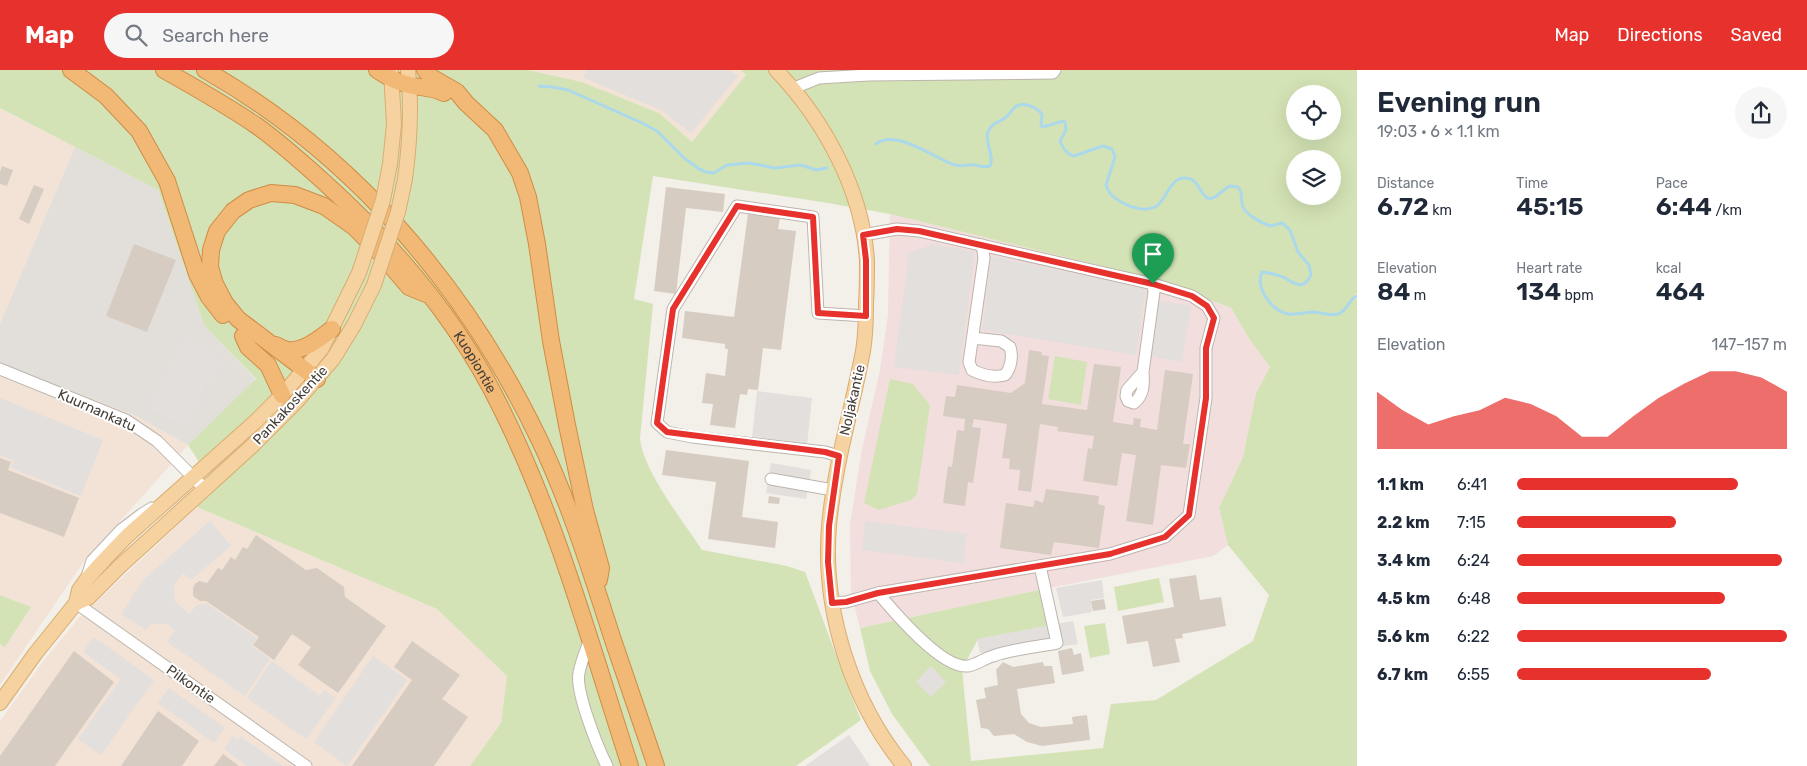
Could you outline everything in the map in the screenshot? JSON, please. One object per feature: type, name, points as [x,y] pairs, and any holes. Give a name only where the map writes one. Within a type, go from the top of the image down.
[{"type":"highway","points":[[71,70],[106,96],[139,131],[167,181],[197,274],[209,297],[243,336],[307,378]]},
{"type":"highway","name":"Kuopiontie","points":[[164,70],[214,98],[258,127],[298,158],[359,214],[399,256],[431,296],[474,359],[502,408],[545,508],[630,766]]},
{"type":"highway","name":"Kuopiontie","points":[[205,70],[270,111],[310,142],[366,192],[411,240],[447,285],[490,348],[540,440],[565,499],[656,766]]},
{"type":"highway","points":[[377,70],[409,78],[466,103]]},
{"type":"highway","points":[[425,70],[431,77],[457,92],[495,130],[520,173],[528,197],[567,425],[585,510],[601,568],[597,590]]},
{"type":"highway","points":[[307,378],[271,344],[238,319],[225,303],[214,284],[210,267],[211,250],[217,231],[233,210],[249,200],[271,193],[295,195],[324,206],[354,227],[380,253],[409,287],[431,296]]},
{"type":"highway","points":[[271,344],[288,350],[301,348],[315,342],[332,329]]},
{"type":"highway","points":[[243,336],[248,347],[268,364],[282,395]]},
{"type":"main road","name":"Noljakantie","points":[[776,70],[794,88],[817,121],[842,168],[854,197],[863,235],[866,260],[866,316],[863,354],[839,456],[829,526],[828,562],[832,603],[844,652],[856,684],[876,724],[894,754],[904,766]]},
{"type":"main road","name":"Pankakoskentie","points":[[76,603],[88,598],[138,549],[252,446],[307,378],[359,273],[383,200],[390,164],[394,124],[391,75]]},
{"type":"main road","name":"Pankakoskentie","points":[[0,703],[76,603],[79,590],[86,580],[127,536],[216,458],[282,395],[333,359],[350,332],[374,284],[396,220],[405,179],[410,143],[409,78]]},
{"type":"street","points":[[794,88],[819,78],[868,72],[1016,75],[1053,73],[1055,70]]},
{"type":"street","points":[[839,456],[825,452],[667,432],[657,423],[673,309],[737,206],[813,217],[818,313],[866,316]]},
{"type":"street","points":[[832,603],[846,602],[878,593],[1110,554],[1165,537],[1189,515],[1206,398],[1206,348],[1214,318],[1207,306],[1192,296],[1153,284],[919,231],[897,229],[863,235]]},
{"type":"street","points":[[973,338],[1001,342],[1010,347],[1012,351],[1009,367],[1005,375],[981,374],[972,370],[969,362],[984,258],[982,245]]},
{"type":"street","points":[[1143,372],[1154,292],[1153,284]]},
{"type":"street","name":"Kuurnankatu","points":[[0,369],[126,420],[157,441],[205,489]]},
{"type":"street","points":[[771,478],[834,490]]},
{"type":"street","points":[[878,593],[894,613],[940,657],[952,663],[968,666],[994,655],[1057,643],[1040,566]]},
{"type":"street","name":"Pilkontie","points":[[76,603],[306,766]]},
{"type":"street","points":[[590,640],[578,674],[583,703],[599,750],[607,766]]},
{"type":"shaded area","points":[[528,70],[741,70],[747,75],[693,143],[659,113],[582,82]]},
{"type":"shaded area","points":[[586,70],[729,70],[738,76],[691,133],[661,110],[584,78]]},
{"type":"shaded area","points":[[0,108],[75,147],[0,324]]},
{"type":"shaded area","points":[[75,147],[158,190],[204,325],[256,380],[188,445],[136,416],[0,363],[0,324]]},
{"type":"shaded area","points":[[890,214],[1155,279],[1231,308],[1250,340],[1270,367],[1256,393],[1243,457],[1219,508],[1228,545],[1213,556],[860,628],[851,593],[850,525],[862,449],[880,370],[888,315]]},
{"type":"shaded area","points":[[933,244],[975,252],[959,375],[894,367],[909,253]]},
{"type":"shaded area","points":[[991,256],[1146,289],[1136,355],[982,330]]},
{"type":"shaded area","points":[[1158,300],[1191,306],[1182,362],[1149,356]]},
{"type":"shaded area","points":[[186,339],[219,362],[183,426],[150,409]]},
{"type":"shaded area","points":[[0,363],[136,416],[188,445],[82,564],[0,685],[0,644],[5,647],[31,607],[0,595]]},
{"type":"shaded area","points":[[757,391],[812,398],[807,445],[752,439]]},
{"type":"shaded area","points":[[0,398],[103,440],[81,496],[11,468],[14,461],[0,455]]},
{"type":"shaded area","points":[[771,463],[811,470],[806,499],[766,493]]},
{"type":"shaded area","points":[[197,507],[437,609],[507,676],[501,723],[470,766],[0,766],[0,721],[45,659],[78,619]]},
{"type":"shaded area","points":[[210,521],[231,546],[191,580],[183,573],[174,585],[175,602],[189,614],[196,606],[206,603],[257,638],[252,646],[270,659],[245,696],[167,642],[175,630],[167,624],[151,624],[146,630],[121,614],[143,580]]},
{"type":"shaded area","points":[[865,521],[967,534],[963,563],[862,550]]},
{"type":"shaded area","points":[[1102,580],[1104,598],[1091,600],[1092,612],[1063,617],[1056,588]]},
{"type":"shaded area","points":[[1073,621],[1078,644],[1063,646],[1061,637],[980,653],[977,639]]},
{"type":"shaded area","points":[[94,637],[154,680],[101,755],[78,739],[121,679],[83,652]]},
{"type":"shaded area","points":[[373,656],[407,680],[347,766],[314,742]]},
{"type":"shaded area","points":[[272,661],[320,696],[324,690],[336,698],[306,739],[247,698]]},
{"type":"shaded area","points":[[931,666],[946,682],[931,697],[916,682]]},
{"type":"shaded area","points":[[169,688],[225,728],[214,743],[158,703]]},
{"type":"shaded area","points":[[849,735],[870,766],[805,766]]},
{"type":"shaded area","points":[[233,736],[238,740],[240,736],[283,766],[247,766],[224,749]]},
{"type":"green space","points":[[0,70],[528,70],[582,82],[659,113],[692,142],[746,75],[741,70],[1357,70],[1357,293],[1352,298],[1357,299],[1357,766],[930,766],[892,714],[870,671],[860,628],[1039,590],[1047,626],[978,639],[962,669],[971,761],[1103,748],[1111,704],[1156,700],[1253,641],[1269,595],[1228,545],[1219,508],[1243,457],[1256,393],[1270,367],[1250,340],[1231,308],[1155,279],[890,214],[653,176],[634,299],[653,304],[640,438],[648,465],[665,496],[702,550],[787,566],[805,572],[861,720],[796,766],[470,766],[501,723],[507,676],[437,609],[197,507],[216,488],[188,445],[256,379],[204,325],[158,190],[0,108]]},
{"type":"green space","points":[[1055,356],[1087,362],[1081,405],[1048,399]]},
{"type":"green space","points":[[890,379],[913,384],[930,405],[917,494],[911,500],[879,510],[864,503]]},
{"type":"green space","points":[[1159,578],[1164,602],[1118,611],[1114,587]]},
{"type":"green space","points":[[0,595],[31,607],[5,647],[0,644]]},
{"type":"green space","points":[[1105,623],[1110,654],[1090,658],[1084,626]]},
{"type":"building","points":[[2,166],[13,170],[7,186],[0,184]]},
{"type":"building","points":[[34,185],[44,189],[29,224],[19,219]]},
{"type":"building","points":[[666,187],[725,194],[723,212],[686,208],[676,294],[654,291]]},
{"type":"building","points":[[748,214],[780,218],[778,229],[796,231],[781,350],[763,348],[758,390],[748,389],[747,395],[740,394],[735,428],[710,425],[713,404],[702,403],[706,373],[725,376],[728,349],[725,349],[725,344],[682,338],[685,311],[734,317]]},
{"type":"building","points":[[134,244],[176,260],[147,332],[106,316]]},
{"type":"building","points":[[1029,350],[1042,352],[1041,355],[1049,356],[1042,404],[1087,410],[1094,364],[1121,367],[1113,422],[1133,425],[1134,418],[1141,419],[1140,427],[1157,430],[1165,370],[1193,374],[1183,444],[1190,444],[1186,468],[1161,465],[1153,525],[1126,521],[1136,455],[1122,453],[1117,486],[1083,481],[1088,448],[1092,449],[1094,436],[1057,431],[1058,427],[1040,424],[1031,492],[1018,490],[1020,470],[1009,469],[1010,459],[1002,458],[1007,424],[974,419],[972,427],[981,428],[973,483],[968,482],[965,506],[943,503],[948,466],[952,467],[957,430],[964,431],[965,419],[943,416],[946,396],[955,397],[957,385],[1011,393],[1025,383]]},
{"type":"building","points":[[666,450],[749,461],[742,517],[778,522],[775,548],[708,539],[716,482],[662,475]]},
{"type":"building","points":[[0,458],[11,462],[8,470],[79,498],[64,537],[0,513]]},
{"type":"building","points":[[1046,489],[1099,496],[1098,504],[1105,506],[1099,548],[1054,542],[1051,555],[1000,548],[1006,503],[1033,507],[1035,500],[1043,503]]},
{"type":"building","points":[[769,496],[780,498],[779,504],[768,503]]},
{"type":"building","points":[[256,535],[306,570],[317,568],[344,587],[345,597],[386,626],[338,693],[298,665],[311,647],[292,634],[274,660],[253,645],[259,637],[206,601],[200,601],[193,596],[195,584],[199,581],[207,583],[218,568],[222,570],[231,557],[235,560],[243,547],[247,549]]},
{"type":"building","points":[[1196,575],[1200,600],[1221,597],[1226,626],[1182,634],[1183,638],[1175,639],[1180,662],[1153,667],[1148,641],[1127,644],[1122,616],[1174,607],[1169,579]]},
{"type":"building","points":[[1104,599],[1106,609],[1093,611],[1091,601]]},
{"type":"building","points":[[412,641],[460,675],[442,699],[468,717],[434,766],[352,766],[412,680],[394,667]]},
{"type":"building","points":[[1072,648],[1074,655],[1081,653],[1084,671],[1062,675],[1058,651]]},
{"type":"building","points":[[74,651],[114,682],[55,766],[0,766],[0,756]]},
{"type":"building","points":[[1003,662],[1013,667],[1043,662],[1044,666],[1052,666],[1055,683],[1017,689],[1021,714],[1029,723],[1041,727],[1073,724],[1072,717],[1087,715],[1090,740],[1042,746],[1027,742],[1014,734],[994,736],[988,729],[981,728],[976,700],[986,698],[984,688],[998,685],[996,670]]},
{"type":"building","points":[[158,711],[199,741],[182,766],[121,766]]},
{"type":"building","points":[[223,754],[239,766],[214,766]]},
{"type":"waterway","points":[[539,86],[568,90],[640,122],[657,131],[683,157],[706,172],[714,173],[727,165],[749,163],[775,168],[801,165],[816,170],[827,168]]},
{"type":"waterway","points":[[876,144],[884,140],[905,142],[955,165],[988,167],[991,162],[991,153],[987,141],[989,129],[1017,106],[1029,105],[1042,114],[1041,126],[1043,127],[1065,122],[1066,130],[1060,141],[1069,154],[1074,156],[1103,146],[1112,149],[1115,157],[1106,185],[1113,196],[1126,205],[1142,209],[1155,207],[1171,186],[1179,179],[1184,178],[1193,180],[1209,199],[1215,197],[1229,186],[1238,187],[1241,192],[1243,207],[1247,213],[1270,226],[1282,223],[1290,230],[1298,252],[1309,265],[1311,275],[1306,283],[1300,285],[1281,276],[1262,272],[1260,278],[1263,292],[1271,304],[1282,312],[1288,314],[1315,312],[1336,315],[1344,310],[1357,296]]},
{"type":"route","points":[[737,206],[813,217],[818,313],[866,316],[866,260],[863,235],[897,229],[919,231],[1153,284],[1192,296],[1207,306],[1214,318],[1206,348],[1206,398],[1189,515],[1165,537],[1110,554],[878,593],[846,602],[832,603],[828,562],[829,526],[839,456],[825,452],[692,437],[667,432],[657,423],[673,309],[737,206]]}]
